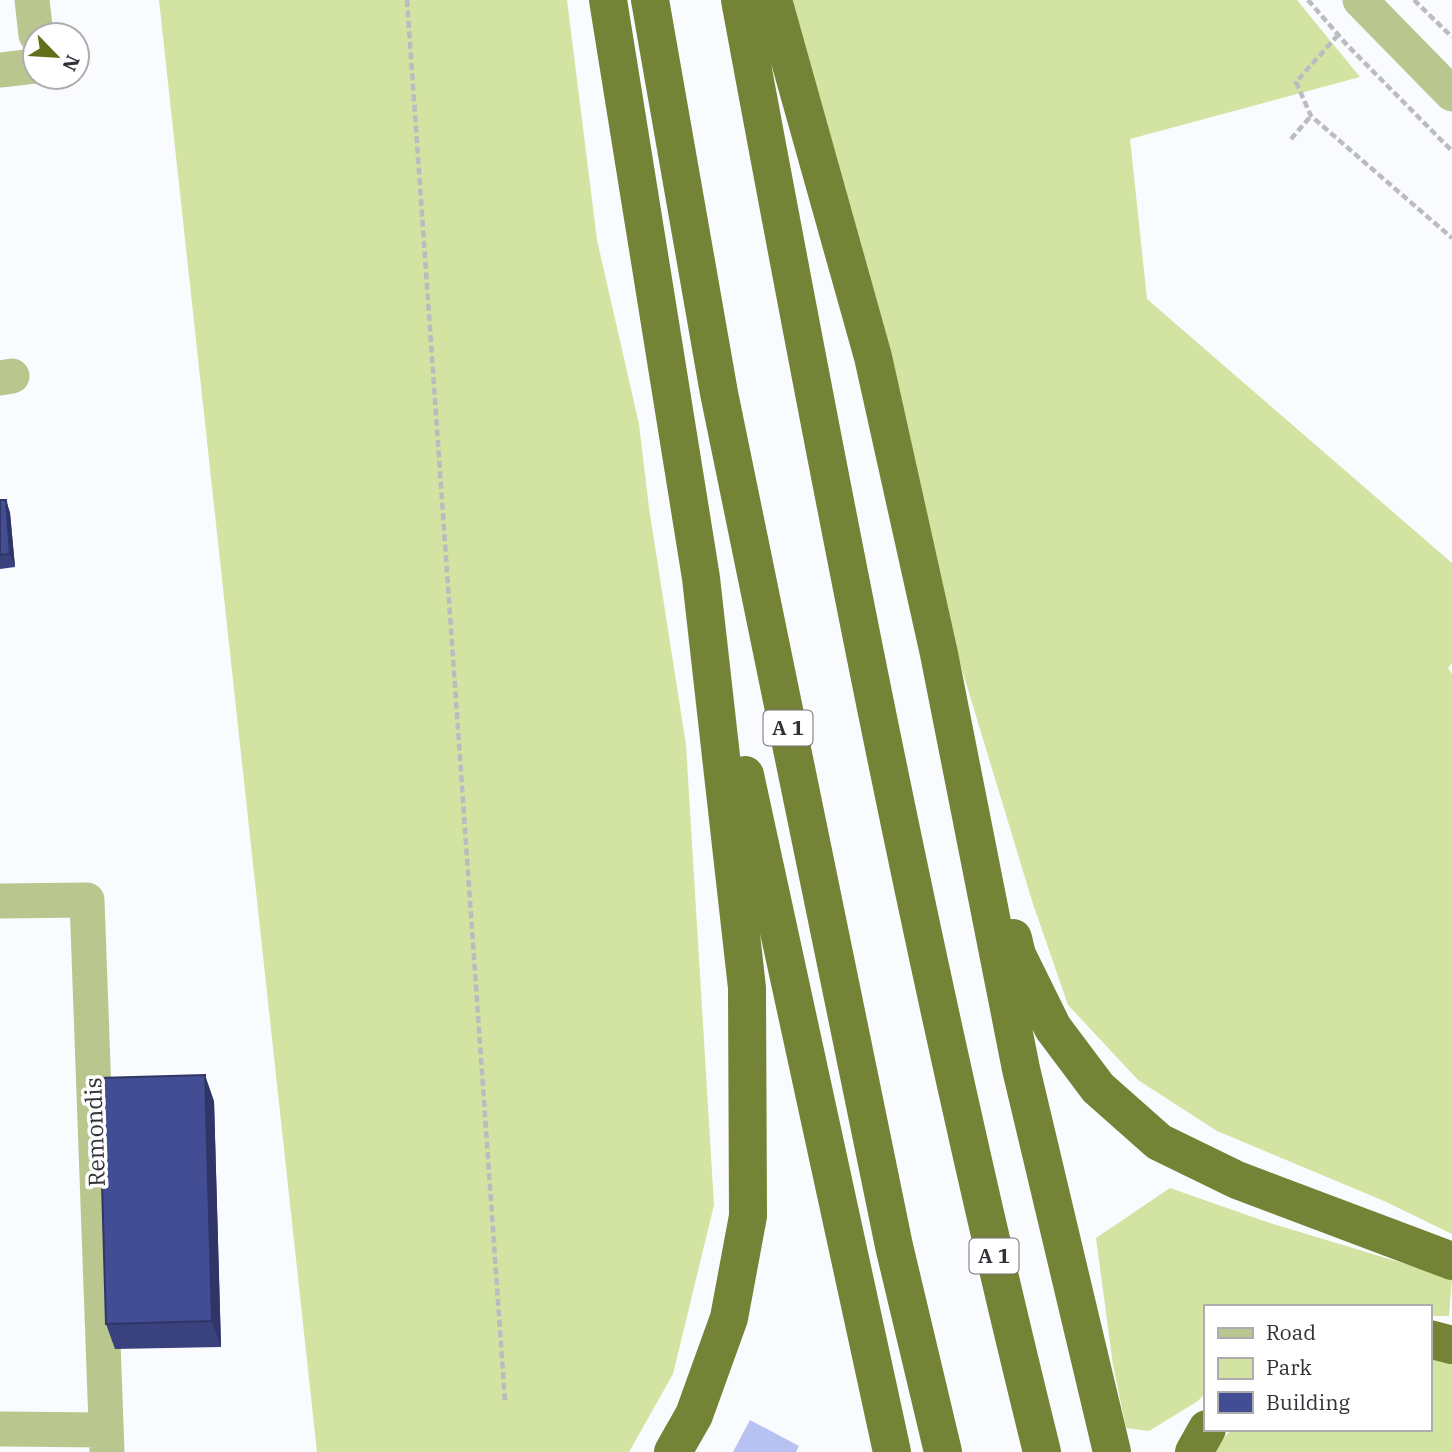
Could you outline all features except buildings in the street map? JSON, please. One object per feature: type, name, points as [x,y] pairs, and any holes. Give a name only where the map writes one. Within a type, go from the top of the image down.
[{"type":"highway","points":[[608,0],[701,578],[747,988],[748,1216],[729,1318],[694,1415],[673,1452]]},
{"type":"highway","name":"A 1","points":[[650,0],[719,393],[894,1246],[943,1452]]},
{"type":"highway","name":"A 1","points":[[740,0],[836,518],[987,1231],[1042,1452]]},
{"type":"highway","points":[[773,0],[873,357],[939,654],[1021,1069],[1112,1452]]},
{"type":"highway","points":[[701,578],[892,1452]]},
{"type":"highway","points":[[939,654],[1017,955],[1053,1028],[1098,1088],[1159,1142],[1237,1180],[1452,1261]]},
{"type":"highway","points":[[1431,1340],[1452,1345]]},
{"type":"highway","points":[[1194,1452],[1206,1431]]},
{"type":"street","points":[[32,0],[34,21]]},
{"type":"street","points":[[1360,0],[1452,94]]},
{"type":"street","points":[[0,70],[21,68]]},
{"type":"street","name":"Remondis","points":[[0,901],[87,900],[106,1441]]},
{"type":"street","points":[[0,1429],[106,1441]]},
{"type":"path","points":[[407,0],[505,1401]]},
{"type":"path","points":[[1308,0],[1338,35],[1452,151]]},
{"type":"path","points":[[1414,0],[1452,37]]},
{"type":"path","points":[[1338,35],[1296,82],[1311,116],[1451,236]]},
{"type":"path","points":[[1291,139],[1311,116]]},
{"type":"green space","points":[[159,0],[567,0],[597,240],[639,424],[649,508],[686,745],[714,1205],[673,1374],[629,1452],[317,1452]]},
{"type":"green space","points":[[792,0],[1297,0],[1360,77],[1130,139],[1147,299],[1452,563],[1452,663],[1448,668],[1452,674],[1452,1234],[1384,1201],[1217,1131],[1138,1080],[1068,1005],[1033,904],[883,409]]},
{"type":"green space","points":[[1170,1188],[1267,1222],[1452,1278],[1449,1316],[1431,1316],[1431,1305],[1204,1305],[1204,1394],[1198,1401],[1149,1431],[1126,1428],[1113,1365],[1096,1238]]},
{"type":"green space","points":[[1431,1355],[1452,1362],[1452,1452],[1210,1452],[1230,1431],[1431,1431]]},
{"type":"water","points":[[750,1420],[799,1446],[796,1452],[733,1452]]}]
